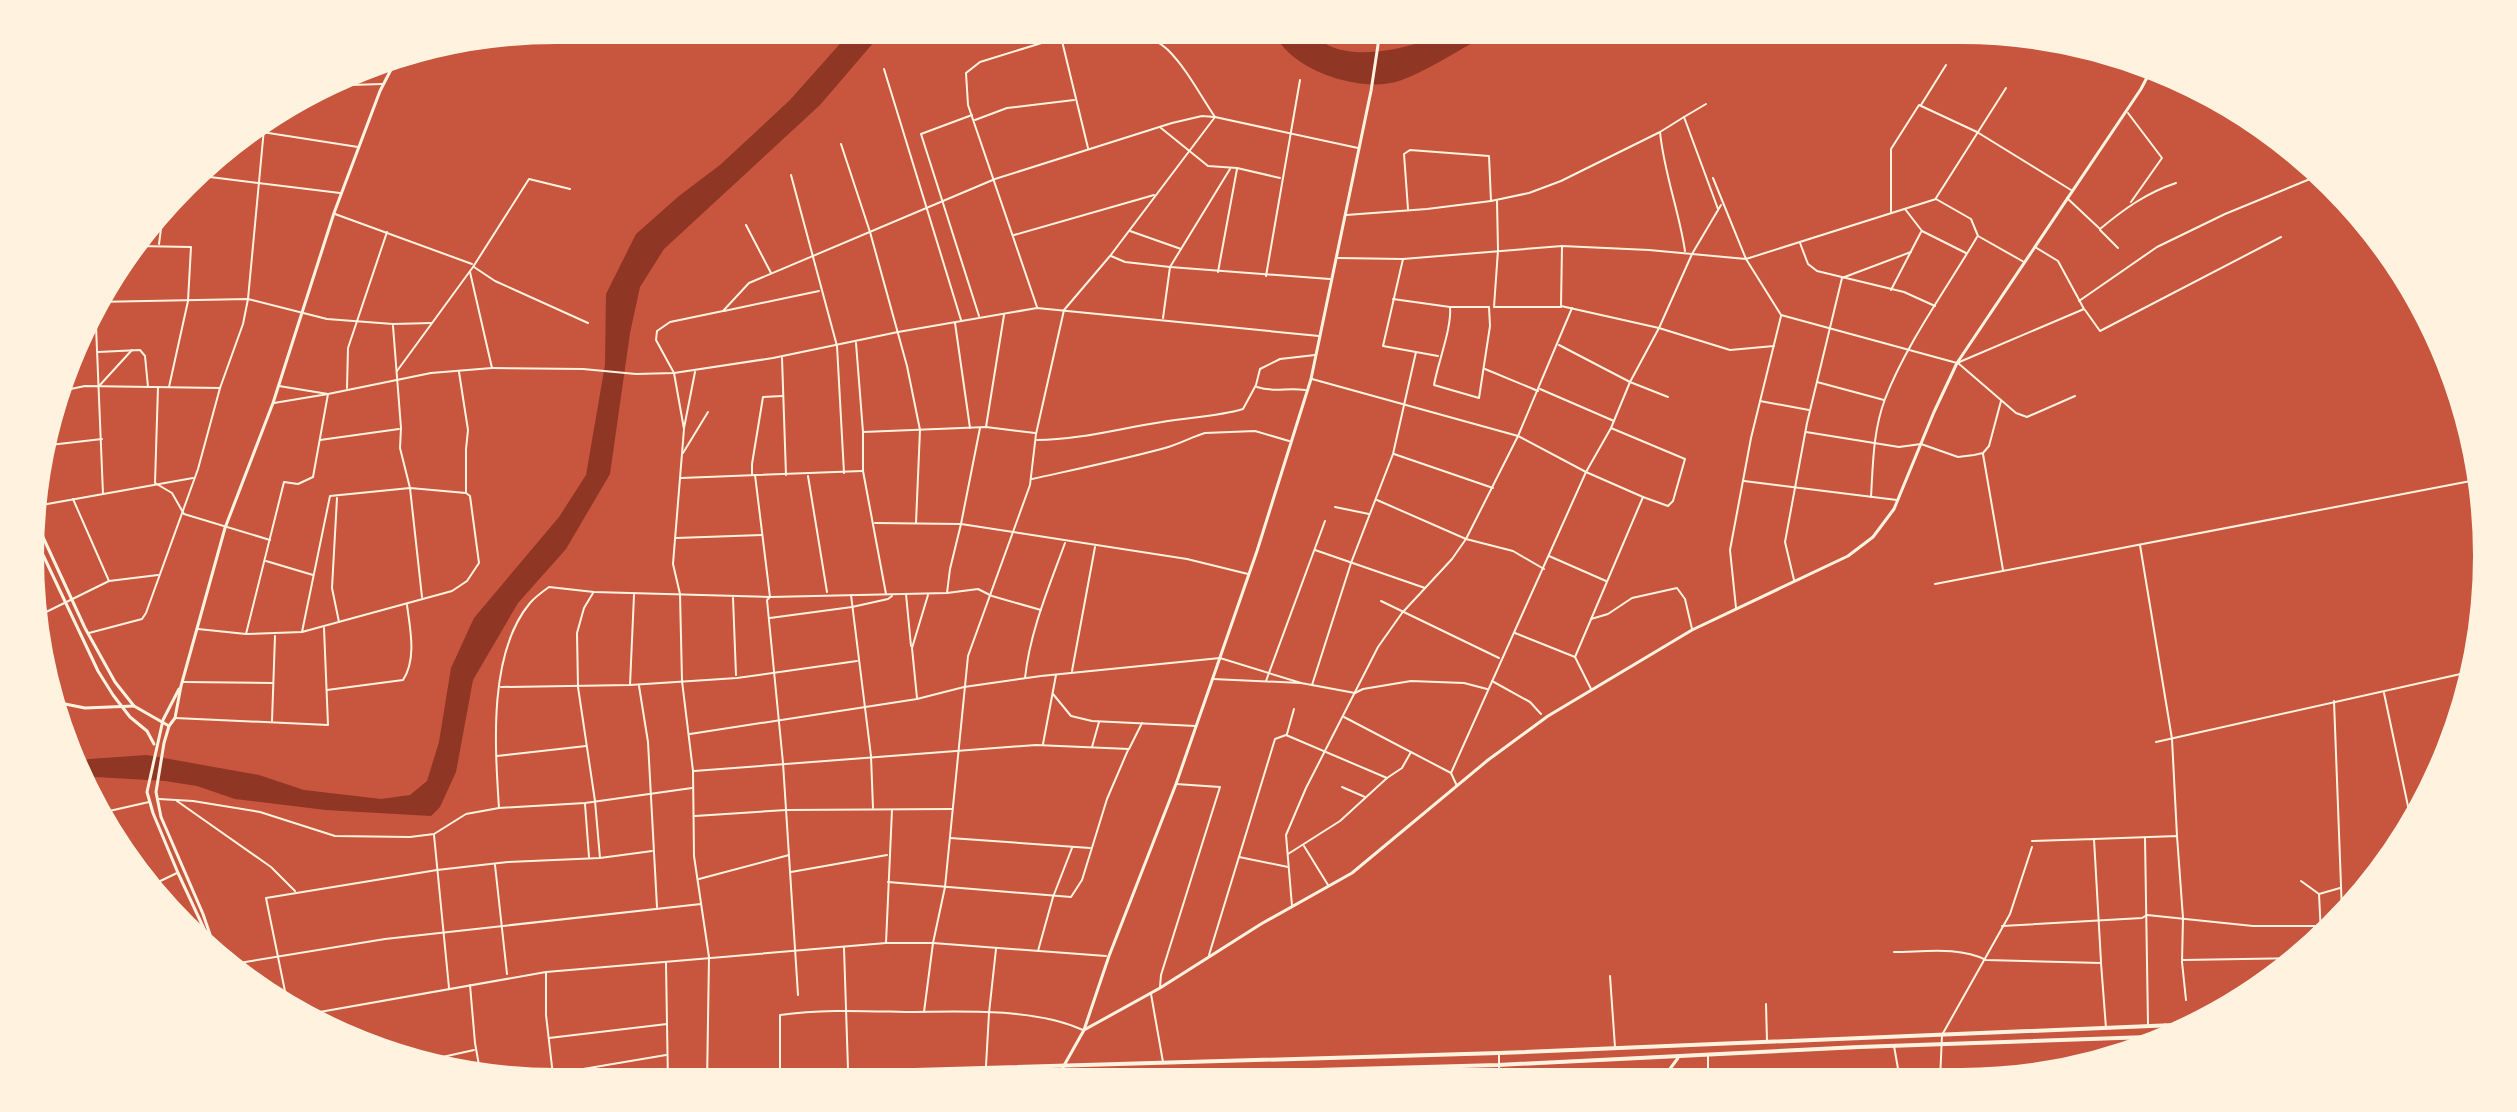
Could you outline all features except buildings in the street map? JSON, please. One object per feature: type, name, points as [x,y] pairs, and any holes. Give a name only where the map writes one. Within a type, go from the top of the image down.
[{"type":"main road","points":[[940,1070],[1499,1053],[2171,1025]]},
{"type":"main road","points":[[1343,1070],[1894,1045],[2139,1038]]},
{"type":"street","points":[[1037,308],[968,105],[966,73],[980,62],[1045,42]]},
{"type":"street","points":[[1062,42],[1088,149]]},
{"type":"street","points":[[1160,42],[1215,117]]},
{"type":"street","points":[[1061,1070],[1084,1030],[1109,956],[1176,784],[1249,575],[1308,391],[1371,91],[1378,42]]},
{"type":"street","points":[[1891,213],[1891,149],[1946,65]]},
{"type":"street","points":[[210,936],[161,817],[156,792],[164,743],[175,718],[225,528],[279,386],[334,213],[391,69]]},
{"type":"street","points":[[884,69],[961,321]]},
{"type":"street","points":[[1084,1030],[1352,873],[1527,731],[1591,689],[1692,630],[1848,556],[1873,537],[1898,501],[1957,363],[2147,77]]},
{"type":"street","points":[[1266,276],[1300,80]]},
{"type":"street","points":[[350,85],[383,84]]},
{"type":"street","points":[[1337,258],[1403,259],[1562,246],[1746,259],[1936,199],[2006,88]]},
{"type":"street","points":[[974,120],[1007,108],[1076,100]]},
{"type":"street","points":[[1345,215],[1491,201],[1529,193],[1561,181],[1660,132],[1706,104]]},
{"type":"street","points":[[1920,106],[1977,132],[2072,190]]},
{"type":"street","points":[[2126,111],[2162,158],[2131,203]]},
{"type":"street","points":[[972,115],[921,134],[980,318]]},
{"type":"street","points":[[723,311],[749,283],[995,179],[1202,116],[1358,148]]},
{"type":"street","points":[[924,1012],[933,943],[945,887],[968,656],[992,596],[1031,479],[1036,434],[1064,310],[1110,256],[1215,117]]},
{"type":"street","points":[[1684,117],[1718,210]]},
{"type":"street","points":[[1160,127],[1208,166],[1237,168],[1282,179]]},
{"type":"street","points":[[268,131],[359,147]]},
{"type":"street","points":[[1660,132],[1663,161],[1680,221],[1685,253]]},
{"type":"street","points":[[88,633],[142,619],[152,599],[243,324],[265,133]]},
{"type":"street","points":[[841,144],[898,332],[920,430],[916,523]]},
{"type":"street","points":[[1408,209],[1404,154],[1410,150],[1489,156],[1491,201]]},
{"type":"street","points":[[1218,272],[1237,168]]},
{"type":"street","points":[[1162,320],[1170,267],[1230,169]]},
{"type":"street","points":[[791,175],[837,346],[844,473]]},
{"type":"street","points":[[210,177],[342,193]]},
{"type":"street","points":[[1713,178],[1746,259],[1781,315],[1957,363],[2016,413],[2027,417],[2075,396]]},
{"type":"street","points":[[396,371],[470,272],[529,179],[570,189]]},
{"type":"street","points":[[2078,302],[2157,247],[2225,214],[2310,179]]},
{"type":"street","points":[[2100,229],[2131,203],[2176,183]]},
{"type":"street","points":[[1013,236],[1156,194]]},
{"type":"street","points":[[2067,198],[2118,248]]},
{"type":"street","points":[[1494,307],[1498,250],[1497,199]]},
{"type":"street","points":[[1936,199],[1971,219],[1978,236],[2024,262]]},
{"type":"street","points":[[1451,773],[1586,472],[1611,428],[1692,254],[1722,204]]},
{"type":"street","points":[[1905,208],[1922,231],[1967,254]]},
{"type":"street","points":[[334,213],[473,266],[495,281],[588,323]]},
{"type":"street","points":[[746,225],[772,274]]},
{"type":"street","points":[[159,246],[161,227]]},
{"type":"street","points":[[1129,230],[1182,249]]},
{"type":"street","points":[[1891,290],[1922,231]]},
{"type":"street","points":[[347,390],[348,348],[387,232]]},
{"type":"street","points":[[1871,497],[1872,454],[1885,400],[1911,349],[1978,236]]},
{"type":"street","points":[[2034,247],[2058,261],[2078,302],[2100,331],[2281,237]]},
{"type":"street","points":[[1800,242],[1808,264],[1817,271],[1891,290],[1936,306]]},
{"type":"street","points":[[146,246],[191,247],[188,301],[169,387]]},
{"type":"street","points":[[1561,306],[1562,246]]},
{"type":"street","points":[[1842,278],[1911,252]]},
{"type":"street","points":[[1110,256],[1125,262],[1218,272],[1333,279]]},
{"type":"street","points":[[1403,259],[1383,346],[1439,356]]},
{"type":"street","points":[[470,272],[492,368]]},
{"type":"street","points":[[1795,581],[1785,542],[1805,432],[1842,278]]},
{"type":"street","points":[[684,429],[674,373],[656,340],[660,328],[670,322],[820,290]]},
{"type":"street","points":[[109,302],[248,299],[327,319],[393,324],[432,323]]},
{"type":"street","points":[[1393,299],[1450,307],[1561,306],[1659,328],[1730,350],[1774,346]]},
{"type":"street","points":[[1450,307],[1451,318],[1434,385],[1479,398],[1490,326],[1489,307]]},
{"type":"street","points":[[273,403],[431,373],[492,368],[674,373],[782,357],[898,332],[1037,308],[1320,336]]},
{"type":"street","points":[[1292,907],[1286,835],[1324,753],[1378,647],[1402,613],[1466,539],[1518,436],[1572,308]]},
{"type":"street","points":[[1957,363],[2084,309]]},
{"type":"street","points":[[986,427],[1004,314]]},
{"type":"street","points":[[1736,609],[1730,550],[1781,315]]},
{"type":"street","points":[[955,322],[970,428]]},
{"type":"street","points":[[393,324],[400,448],[410,488],[422,599]]},
{"type":"street","points":[[96,327],[103,494]]},
{"type":"street","points":[[855,341],[863,471],[886,594]]},
{"type":"street","points":[[1558,344],[1630,382],[1668,397]]},
{"type":"street","points":[[99,386],[133,349]]},
{"type":"street","points":[[97,352],[140,350],[145,356],[148,387]]},
{"type":"street","points":[[1312,685],[1351,563],[1393,454],[1416,352]]},
{"type":"street","points":[[1036,440],[1072,438],[1243,409],[1256,386],[1260,369],[1294,357],[1316,355]]},
{"type":"street","points":[[782,357],[786,475]]},
{"type":"street","points":[[696,369],[684,429],[673,564],[680,594],[682,681],[693,771],[694,856],[709,957],[707,1070]]},
{"type":"street","points":[[1484,369],[1614,421]]},
{"type":"street","points":[[459,371],[468,430],[466,493]]},
{"type":"street","points":[[1311,379],[1518,436],[1586,472],[1668,506],[1673,501],[1685,459],[1611,428]]},
{"type":"street","points":[[1817,382],[1885,400]]},
{"type":"street","points":[[69,390],[99,386],[220,388]]},
{"type":"street","points":[[279,386],[328,394]]},
{"type":"street","points":[[1256,386],[1270,391],[1295,388],[1308,391]]},
{"type":"street","points":[[155,483],[158,387]]},
{"type":"street","points":[[246,634],[284,482],[298,484],[313,477],[328,394]]},
{"type":"street","points":[[783,396],[763,397],[752,464],[770,597],[767,600],[768,618],[783,763],[798,995]]},
{"type":"street","points":[[1760,401],[1810,411]]},
{"type":"street","points":[[1805,432],[1899,447],[1921,444],[1958,457],[1983,453],[1989,446],[2001,401]]},
{"type":"street","points":[[682,453],[708,412]]},
{"type":"street","points":[[863,432],[986,427],[1036,434]]},
{"type":"street","points":[[320,440],[401,428]]},
{"type":"street","points":[[947,593],[980,428]]},
{"type":"street","points":[[1031,479],[1187,442],[1205,433],[1255,431],[1292,442]]},
{"type":"street","points":[[55,444],[102,439]]},
{"type":"street","points":[[1983,453],[2003,571]]},
{"type":"street","points":[[1393,454],[1493,488]]},
{"type":"street","points":[[680,478],[863,471]]},
{"type":"street","points":[[808,475],[828,594]]},
{"type":"street","points":[[45,504],[194,478]]},
{"type":"street","points":[[1743,481],[1898,501]]},
{"type":"street","points":[[1935,584],[2470,482]]},
{"type":"street","points":[[155,483],[172,493],[184,514],[270,540]]},
{"type":"street","points":[[197,628],[246,634],[302,632],[452,591],[467,581],[479,563],[470,496],[466,493],[410,488],[330,496],[302,632]]},
{"type":"street","points":[[337,496],[332,588],[339,623]]},
{"type":"street","points":[[1575,657],[1643,497]]},
{"type":"street","points":[[73,498],[109,581]]},
{"type":"street","points":[[1376,499],[1466,539],[1513,551],[1544,569]]},
{"type":"street","points":[[1335,507],[1370,514]]},
{"type":"street","points":[[1265,682],[1325,521]]},
{"type":"street","points":[[874,523],[961,524],[1187,559],[1249,575]]},
{"type":"street","points":[[675,538],[762,535]]},
{"type":"street","points":[[43,536],[88,633],[115,682],[134,706],[169,726]]},
{"type":"street","points":[[1025,678],[1028,654],[1065,542]]},
{"type":"street","points":[[2140,544],[2172,739],[2186,1000]]},
{"type":"street","points":[[1072,673],[1095,546]]},
{"type":"street","points":[[1315,550],[1426,588]]},
{"type":"street","points":[[42,551],[98,671],[123,708],[147,731],[156,746]]},
{"type":"street","points":[[1549,556],[1607,581]]},
{"type":"street","points":[[265,560],[314,576]]},
{"type":"street","points":[[45,613],[109,581],[159,575]]},
{"type":"street","points":[[499,808],[496,757],[500,687],[508,646],[518,620],[531,600],[549,587],[634,594],[770,597],[928,594],[978,589],[1041,610]]},
{"type":"street","points":[[1591,619],[1608,614],[1632,598],[1677,588],[1685,599],[1692,630]]},
{"type":"street","points":[[594,592],[584,608],[577,633],[578,687],[600,858]]},
{"type":"street","points":[[630,685],[634,594]]},
{"type":"street","points":[[850,594],[871,756],[873,809]]},
{"type":"street","points":[[768,618],[852,607],[888,599],[893,594]]},
{"type":"street","points":[[906,594],[917,699]]},
{"type":"street","points":[[912,648],[928,594]]},
{"type":"street","points":[[732,596],[737,678]]},
{"type":"street","points":[[1381,601],[1501,659]]},
{"type":"street","points":[[326,690],[403,680],[408,672],[410,657],[407,603]]},
{"type":"street","points":[[175,718],[328,725],[324,627]]},
{"type":"street","points":[[1514,633],[1575,657],[1591,689]]},
{"type":"street","points":[[272,721],[275,635]]},
{"type":"street","points":[[689,734],[917,699],[964,687],[1025,678],[1220,658],[1301,683],[1355,693],[1411,681],[1464,683],[1487,689]]},
{"type":"street","points":[[500,687],[638,685],[737,678],[857,661]]},
{"type":"street","points":[[1043,745],[1056,674]]},
{"type":"street","points":[[2156,742],[2461,674]]},
{"type":"street","points":[[1212,679],[1301,683]]},
{"type":"street","points":[[1491,680],[1530,702],[1541,714]]},
{"type":"street","points":[[182,684],[273,683]]},
{"type":"street","points":[[182,684],[163,720],[147,792],[178,873],[204,930]]},
{"type":"street","points":[[638,685],[648,742],[657,908]]},
{"type":"street","points":[[2383,691],[2408,808]]},
{"type":"street","points":[[1053,694],[1071,716],[1099,721],[1197,726]]},
{"type":"street","points":[[2334,701],[2342,901]]},
{"type":"street","points":[[64,704],[85,708],[134,706]]},
{"type":"street","points":[[1286,735],[1294,709]]},
{"type":"street","points":[[1343,717],[1451,773],[1457,786]]},
{"type":"street","points":[[1092,748],[1099,721]]},
{"type":"street","points":[[888,882],[1071,897],[1082,880],[1107,799],[1142,723]]},
{"type":"street","points":[[1209,957],[1211,942],[1275,739],[1286,735],[1387,778]]},
{"type":"street","points":[[693,771],[1043,745],[1129,749]]},
{"type":"street","points":[[496,757],[588,746]]},
{"type":"street","points":[[1287,855],[1340,821],[1402,768],[1411,752]]},
{"type":"street","points":[[1160,988],[1161,975],[1220,787],[1176,784]]},
{"type":"street","points":[[1342,787],[1366,797]]},
{"type":"street","points":[[157,799],[260,812],[335,836],[410,837],[434,834],[466,814],[499,808],[585,803],[693,788]]},
{"type":"street","points":[[176,800],[271,867],[297,892]]},
{"type":"street","points":[[110,810],[150,801]]},
{"type":"street","points":[[585,803],[589,859]]},
{"type":"street","points":[[886,943],[892,809]]},
{"type":"street","points":[[694,816],[786,810],[953,809]]},
{"type":"street","points":[[434,834],[449,988]]},
{"type":"street","points":[[2032,841],[2177,836]]},
{"type":"street","points":[[2145,837],[2148,1026]]},
{"type":"street","points":[[950,838],[1092,848]]},
{"type":"street","points":[[2094,839],[2106,1028]]},
{"type":"street","points":[[1303,845],[1328,886]]},
{"type":"street","points":[[1038,951],[1053,897],[1072,847]]},
{"type":"street","points":[[1941,1070],[1942,1035],[2010,914],[2032,847]]},
{"type":"street","points":[[285,992],[266,898],[437,870],[589,859],[652,851]]},
{"type":"street","points":[[698,880],[789,855]]},
{"type":"street","points":[[790,872],[889,855]]},
{"type":"street","points":[[1238,856],[1288,867]]},
{"type":"street","points":[[495,864],[508,976]]},
{"type":"street","points":[[159,882],[178,873]]},
{"type":"street","points":[[2301,881],[2319,894]]},
{"type":"street","points":[[2319,894],[2341,887]]},
{"type":"street","points":[[2319,894],[2321,922]]},
{"type":"street","points":[[241,963],[442,932],[701,904]]},
{"type":"street","points":[[2002,926],[2142,918],[2147,915],[2253,926],[2317,926]]},
{"type":"street","points":[[319,1012],[508,976],[886,943],[933,943],[1109,956]]},
{"type":"street","points":[[843,947],[848,1070]]},
{"type":"street","points":[[986,1068],[996,947]]},
{"type":"street","points":[[1894,952],[1960,952],[1975,954],[1986,960],[2101,963]]},
{"type":"street","points":[[2182,960],[2281,958]]},
{"type":"street","points":[[666,962],[667,1070]]},
{"type":"street","points":[[546,972],[553,1070]]},
{"type":"street","points":[[1610,976],[1615,1048]]},
{"type":"street","points":[[470,984],[479,1064]]},
{"type":"street","points":[[1150,993],[1163,1063]]},
{"type":"street","points":[[1766,1004],[1767,1041]]},
{"type":"street","points":[[780,1070],[780,1015],[844,1009],[989,1013],[1066,1022],[1084,1030]]},
{"type":"street","points":[[549,1038],[667,1024]]},
{"type":"street","points":[[1894,1045],[1898,1070]]},
{"type":"street","points":[[443,1057],[476,1049]]},
{"type":"street","points":[[1498,1070],[1499,1053]]},
{"type":"street","points":[[1708,1054],[1708,1070]]},
{"type":"street","points":[[572,1070],[666,1055]]},
{"type":"street","points":[[1669,1070],[1679,1055]]},
{"type":"shaded area","points":[[842,42],[874,42],[820,105],[664,249],[640,287],[630,333],[610,474],[566,549],[518,603],[473,680],[456,772],[440,807],[431,816],[326,810],[235,799],[197,786],[165,781],[92,777],[84,760],[147,755],[259,775],[304,790],[381,799],[410,795],[427,781],[439,742],[451,668],[474,618],[559,517],[586,475],[605,365],[606,294],[636,234],[720,165],[790,100]]},
{"type":"shaded area","points":[[1324,42],[1343,50],[1373,52],[1419,42],[1474,42],[1409,77],[1383,84],[1345,81],[1326,75],[1292,55],[1280,43]]}]
